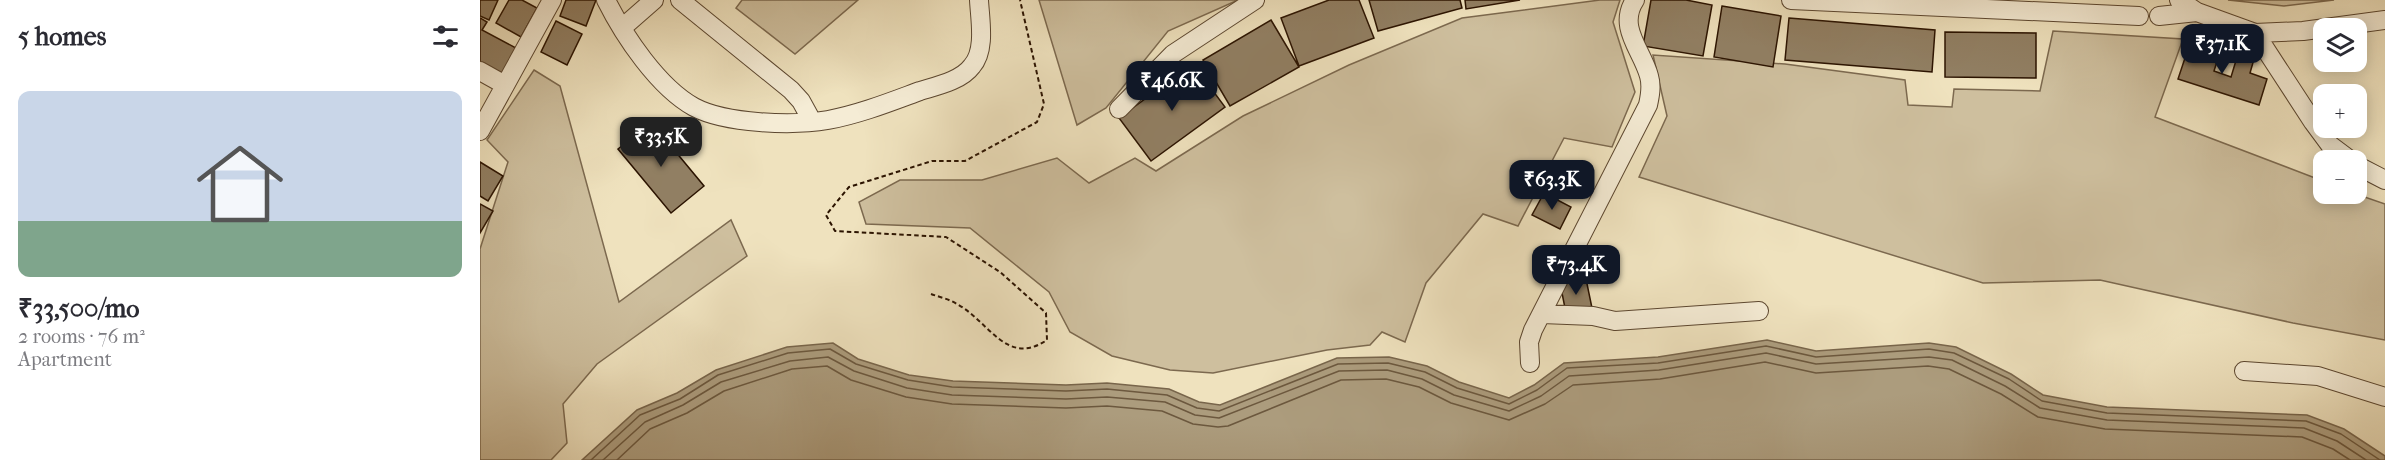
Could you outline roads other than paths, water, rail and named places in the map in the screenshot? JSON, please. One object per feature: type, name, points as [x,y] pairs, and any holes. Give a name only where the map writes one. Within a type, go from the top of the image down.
[{"type":"street","points":[[480,131],[552,0]]},
{"type":"street","points":[[606,0],[622,28],[668,88],[695,107],[720,116],[749,121],[812,121],[847,116],[963,74],[978,56],[979,0]]},
{"type":"street","points":[[622,28],[654,0]]},
{"type":"street","points":[[680,0],[791,90],[801,101],[812,121]]},
{"type":"street","points":[[1119,109],[1173,54],[1255,0]]},
{"type":"street","points":[[1530,363],[1529,342],[1585,224],[1619,166],[1648,105],[1649,77],[1628,29],[1628,17],[1635,0]]},
{"type":"street","points":[[1791,0],[2139,16]]},
{"type":"street","points":[[2179,0],[2197,12],[2255,33],[2303,31],[2385,20]]},
{"type":"street","points":[[2159,16],[2197,12]]},
{"type":"street","points":[[2255,33],[2313,122],[2330,145],[2337,150]]},
{"type":"street","points":[[480,71],[505,85]]},
{"type":"street","points":[[2367,171],[2385,180]]},
{"type":"street","points":[[1542,314],[1593,316],[1615,321],[1759,311]]},
{"type":"street","points":[[2244,371],[2318,376],[2385,397]]},
{"type":"water","points":[[1767,340],[1816,351],[1929,343],[1956,347],[2011,374],[2043,395],[2107,407],[2307,415],[2344,429],[2385,456],[2385,460],[582,460],[637,410],[677,393],[716,370],[787,347],[833,343],[858,359],[909,375],[953,381],[1066,385],[1107,383],[1169,389],[1199,402],[1220,405],[1337,358],[1389,357],[1427,366],[1459,382],[1509,398],[1534,385],[1564,363],[1658,357]]}]
